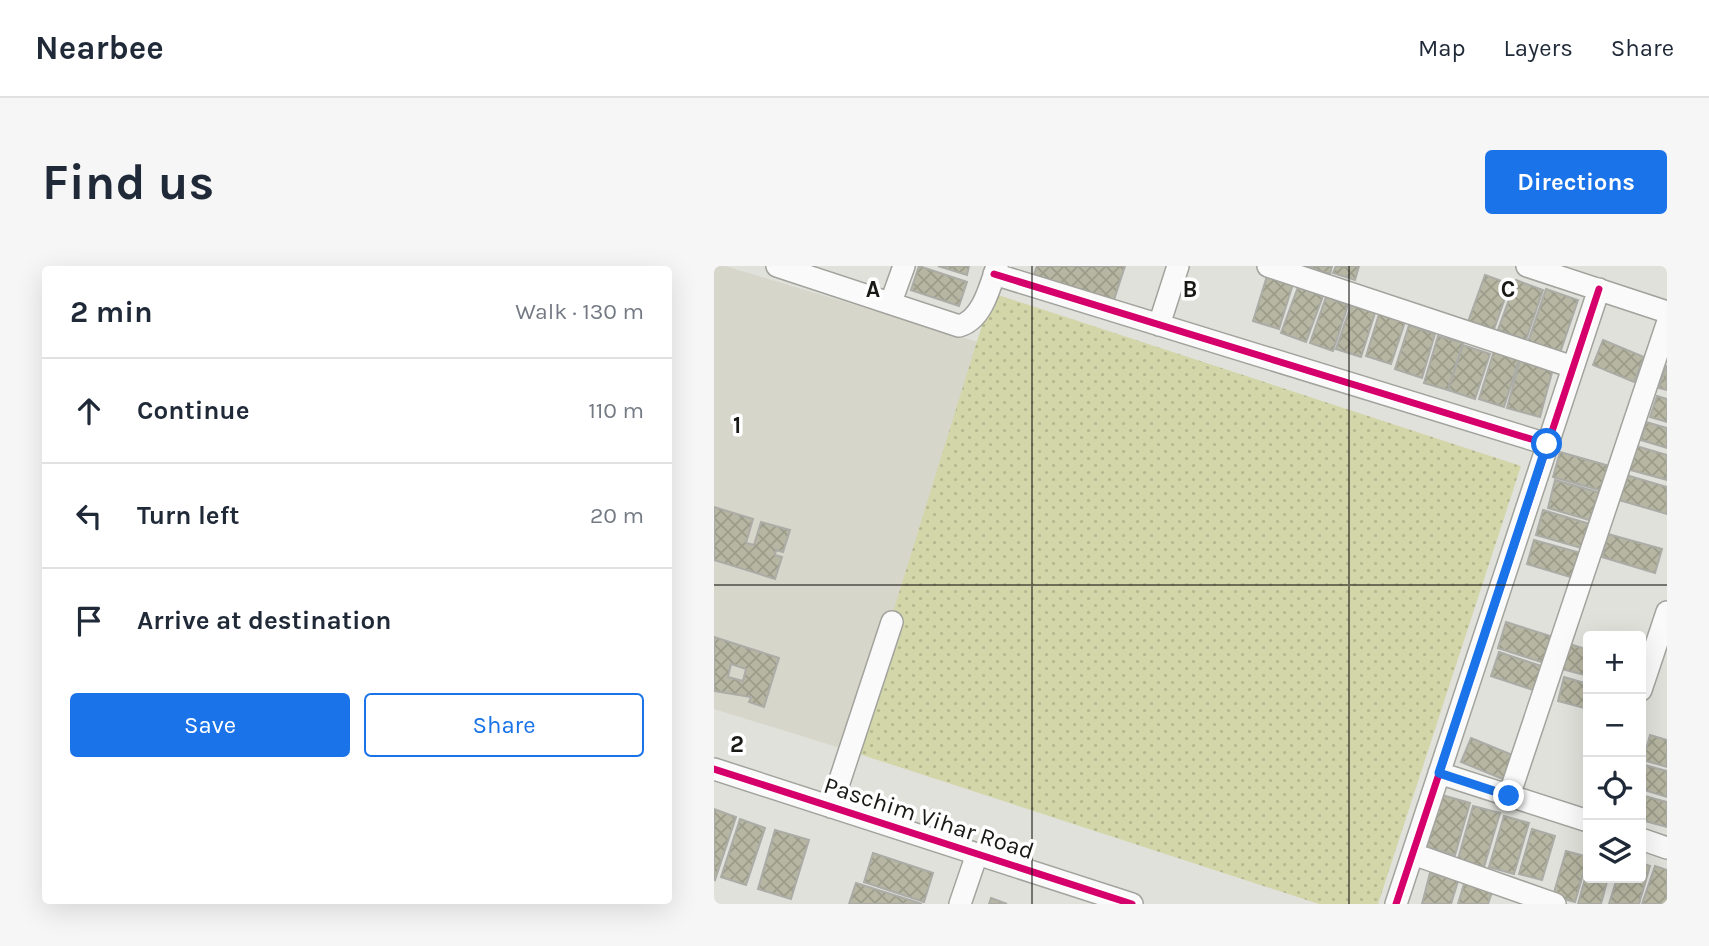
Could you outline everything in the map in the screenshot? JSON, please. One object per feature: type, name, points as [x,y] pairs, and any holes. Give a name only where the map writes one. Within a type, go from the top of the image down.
[{"type":"street","points":[[777,266],[959,326],[970,323],[978,313],[996,270],[1159,325],[1547,444]]},
{"type":"street","points":[[891,302],[905,266]]},
{"type":"street","points":[[1159,325],[1178,266]]},
{"type":"street","points":[[1268,266],[1573,367]]},
{"type":"street","points":[[1527,266],[1667,312]]},
{"type":"street","points":[[1396,904],[1599,289]]},
{"type":"street","points":[[1509,796],[1667,324]]},
{"type":"street","points":[[1646,675],[1667,612]]},
{"type":"street","points":[[831,807],[891,622]]},
{"type":"street","name":"Paschim Vihar Road","points":[[714,769],[1132,904]]},
{"type":"street","points":[[1439,773],[1585,820]]},
{"type":"street","points":[[1646,841],[1667,848]]},
{"type":"street","points":[[960,904],[977,854]]},
{"type":"street","points":[[1413,854],[1555,904]]},
{"type":"shaded area","points":[[714,266],[725,266],[978,342],[850,751],[714,709]]},
{"type":"green space","points":[[992,293],[1521,466],[1378,904],[1319,904],[850,751]]},
{"type":"building","points":[[919,266],[967,282],[959,306],[911,290]]},
{"type":"building","points":[[938,266],[969,266],[967,275]]},
{"type":"building","points":[[1037,266],[1125,266],[1113,303],[1033,277]]},
{"type":"building","points":[[1304,266],[1332,266],[1330,274]]},
{"type":"building","points":[[1336,266],[1359,266],[1355,280],[1333,273]]},
{"type":"building","points":[[1485,275],[1510,284],[1493,332],[1468,322]]},
{"type":"building","points":[[1267,276],[1293,284],[1279,329],[1253,321]]},
{"type":"building","points":[[1516,280],[1543,290],[1526,340],[1498,330]]},
{"type":"building","points":[[1298,287],[1323,296],[1306,342],[1281,333]]},
{"type":"building","points":[[1546,289],[1578,300],[1560,353],[1528,342]]},
{"type":"building","points":[[1326,297],[1348,305],[1333,351],[1310,343]]},
{"type":"building","points":[[1351,305],[1375,313],[1361,357],[1336,349]]},
{"type":"building","points":[[1380,311],[1406,319],[1391,364],[1366,356]]},
{"type":"building","points":[[1409,325],[1435,334],[1422,378],[1395,369]]},
{"type":"building","points":[[1438,336],[1463,343],[1448,390],[1424,383]]},
{"type":"building","points":[[1603,340],[1644,357],[1634,382],[1593,365]]},
{"type":"building","points":[[1463,345],[1490,354],[1475,399],[1448,390]]},
{"type":"building","points":[[1494,351],[1519,360],[1504,407],[1479,399]]},
{"type":"building","points":[[1520,360],[1553,369],[1540,417],[1507,408]]},
{"type":"building","points":[[1667,366],[1667,390],[1659,388]]},
{"type":"building","points":[[1657,396],[1667,399],[1667,422],[1650,417]]},
{"type":"building","points":[[1646,422],[1667,428],[1667,448],[1641,440]]},
{"type":"building","points":[[1633,445],[1667,455],[1667,480],[1627,469]]},
{"type":"building","points":[[1560,452],[1613,467],[1606,492],[1553,477]]},
{"type":"building","points":[[1626,475],[1667,487],[1667,514],[1619,500]]},
{"type":"building","points":[[1555,480],[1604,494],[1596,522],[1548,508]]},
{"type":"building","points":[[714,507],[753,519],[746,543],[754,545],[761,522],[790,530],[783,552],[776,550],[775,555],[782,557],[775,579],[714,560]]},
{"type":"building","points":[[1543,510],[1593,525],[1585,549],[1536,535]]},
{"type":"building","points":[[1608,534],[1662,549],[1655,573],[1602,557]]},
{"type":"building","points":[[1534,540],[1584,554],[1577,579],[1527,564]]},
{"type":"building","points":[[1506,622],[1553,637],[1544,663],[1498,648]]},
{"type":"building","points":[[714,637],[779,658],[764,707],[749,702],[751,697],[714,691]],"holes":[[[731,664],[746,669],[743,681],[728,677]]]},
{"type":"building","points":[[1570,644],[1583,648],[1583,675],[1562,669]]},
{"type":"building","points":[[1499,652],[1544,667],[1536,691],[1491,676]]},
{"type":"building","points":[[1564,677],[1583,683],[1583,708],[1558,701]]},
{"type":"building","points":[[1650,735],[1667,740],[1667,767],[1646,761]]},
{"type":"building","points":[[1471,738],[1515,756],[1505,780],[1461,762]]},
{"type":"building","points":[[1646,765],[1667,771],[1667,797],[1646,791]]},
{"type":"building","points":[[1442,795],[1470,803],[1455,855],[1427,847]]},
{"type":"building","points":[[1646,796],[1667,802],[1667,827],[1646,821]]},
{"type":"building","points":[[1473,806],[1500,813],[1484,867],[1458,859]]},
{"type":"building","points":[[714,809],[736,817],[715,880],[714,879]]},
{"type":"building","points":[[1504,816],[1529,823],[1514,874],[1489,867]]},
{"type":"building","points":[[740,819],[765,828],[746,885],[721,877]]},
{"type":"building","points":[[1532,829],[1555,836],[1542,880],[1519,874]]},
{"type":"building","points":[[775,830],[809,840],[791,899],[758,889]]},
{"type":"building","points":[[1566,851],[1583,856],[1583,874],[1575,902],[1553,896]]},
{"type":"building","points":[[873,853],[933,873],[924,902],[864,882]]},
{"type":"building","points":[[1655,866],[1667,870],[1667,904],[1642,904]]},
{"type":"building","points":[[1430,873],[1458,881],[1451,904],[1422,904]]},
{"type":"building","points":[[856,883],[922,904],[849,904]]},
{"type":"building","points":[[1584,883],[1607,883],[1601,904],[1578,904]]},
{"type":"building","points":[[1615,883],[1645,883],[1639,904],[1609,904]]},
{"type":"building","points":[[1464,884],[1492,892],[1488,904],[1458,904]]},
{"type":"building","points":[[991,898],[1007,904],[989,904]]},
{"type":"cycle path","points":[[994,274],[1547,444]]},
{"type":"cycle path","points":[[1396,904],[1599,289]]},
{"type":"cycle path","points":[[714,769],[1132,904]]},
{"type":"route","points":[[1509,796],[1439,773],[1547,444]]}]
